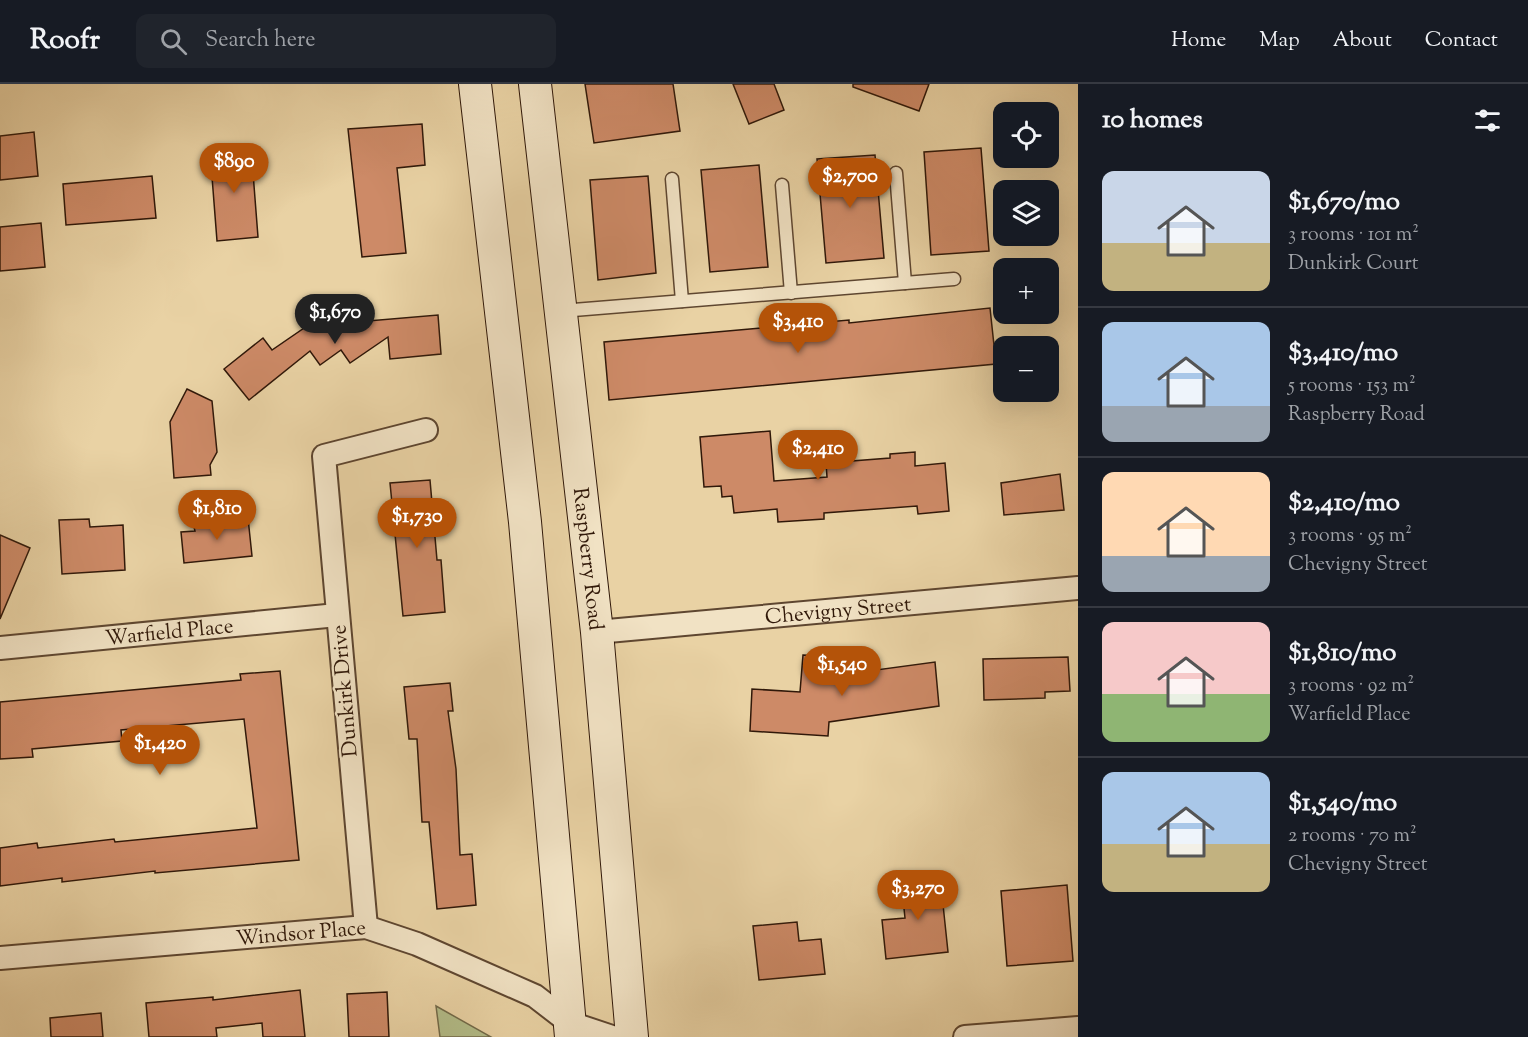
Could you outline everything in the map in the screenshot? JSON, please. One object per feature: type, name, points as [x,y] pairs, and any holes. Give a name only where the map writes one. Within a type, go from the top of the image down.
[{"type":"main road","points":[[475,84],[525,522],[571,1030]]},
{"type":"main road","name":"Raspberry Road","points":[[535,84],[597,632],[632,1037]]},
{"type":"street","name":"Dunkirk Drive","points":[[366,927],[324,456],[426,430]]},
{"type":"street","name":"Chevigny Street","points":[[597,632],[1078,588]]},
{"type":"street","name":"Warfield Place","points":[[0,648],[337,615]]},
{"type":"street","name":"Windsor Place","points":[[0,958],[366,927],[417,944],[535,996],[571,1030],[612,1037]]},
{"type":"street","points":[[965,1037],[1078,1028]]},
{"type":"lane","points":[[896,173],[905,283]]},
{"type":"lane","points":[[672,179],[682,302]]},
{"type":"lane","points":[[782,185],[791,293]]},
{"type":"lane","points":[[561,311],[954,279]]},
{"type":"green space","points":[[436,1006],[491,1037],[440,1037]]},
{"type":"building","points":[[585,84],[673,84],[680,131],[594,143]]},
{"type":"building","points":[[733,84],[774,84],[784,110],[749,124]]},
{"type":"building","points":[[853,84],[929,84],[919,111],[853,87]]},
{"type":"building","points":[[422,124],[425,165],[397,168],[406,253],[362,257],[348,129]]},
{"type":"building","points":[[34,132],[38,176],[0,180],[0,136]]},
{"type":"building","points":[[251,147],[258,237],[217,241],[210,151]]},
{"type":"building","points":[[981,148],[989,251],[931,255],[924,152]]},
{"type":"building","points":[[875,155],[884,258],[826,263],[817,159]]},
{"type":"building","points":[[759,165],[768,267],[710,272],[701,170]]},
{"type":"building","points":[[152,176],[156,218],[66,225],[63,184]]},
{"type":"building","points":[[648,176],[656,273],[598,280],[590,180]]},
{"type":"building","points":[[41,223],[45,267],[0,271],[0,227]]},
{"type":"building","points":[[342,302],[356,322],[438,315],[441,354],[390,359],[388,337],[350,363],[341,350],[320,365],[310,351],[249,400],[224,369],[263,338],[272,350]]},
{"type":"building","points":[[990,308],[993,364],[609,400],[604,342],[849,320],[849,323]]},
{"type":"building","points":[[187,389],[212,401],[217,452],[210,465],[211,475],[174,478],[170,422]]},
{"type":"building","points":[[770,431],[774,481],[827,477],[826,463],[890,458],[890,454],[915,452],[915,466],[945,463],[949,511],[918,514],[917,506],[824,513],[824,519],[778,522],[777,509],[734,513],[732,496],[722,497],[721,486],[704,487],[700,437]]},
{"type":"building","points":[[1060,474],[1064,510],[1004,515],[1001,483]]},
{"type":"building","points":[[430,480],[437,560],[441,560],[445,612],[403,616],[390,483]]},
{"type":"building","points":[[248,518],[252,556],[184,563],[181,532],[195,531],[193,523]]},
{"type":"building","points":[[89,519],[90,527],[123,525],[125,570],[62,574],[59,520]]},
{"type":"building","points":[[0,535],[30,548],[0,619]]},
{"type":"building","points":[[803,655],[833,657],[832,676],[935,662],[939,706],[829,722],[828,736],[750,731],[752,689],[800,692]]},
{"type":"building","points":[[1068,657],[1070,691],[1045,692],[1045,698],[984,700],[983,659]]},
{"type":"building","points":[[280,671],[299,860],[155,873],[155,871],[62,882],[62,878],[0,886],[0,848],[37,843],[38,848],[114,839],[115,842],[257,828],[244,719],[121,730],[122,741],[32,749],[33,757],[0,759],[0,702],[241,680],[240,674]]},
{"type":"building","points":[[450,683],[453,711],[448,711],[456,769],[460,855],[472,854],[476,905],[437,909],[429,822],[422,822],[417,739],[409,739],[404,687]]},
{"type":"building","points":[[940,876],[948,952],[886,959],[882,920],[905,918],[901,880]]},
{"type":"building","points":[[1067,885],[1073,961],[1007,966],[1001,891]]},
{"type":"building","points":[[797,922],[799,941],[821,939],[825,974],[759,980],[753,926]]},
{"type":"building","points":[[300,990],[305,1037],[263,1037],[262,1023],[216,1028],[217,1037],[149,1037],[146,1003],[213,997],[213,1000]]},
{"type":"building","points":[[387,992],[389,1037],[349,1037],[347,994]]},
{"type":"building","points":[[101,1013],[103,1037],[51,1037],[50,1018]]}]
